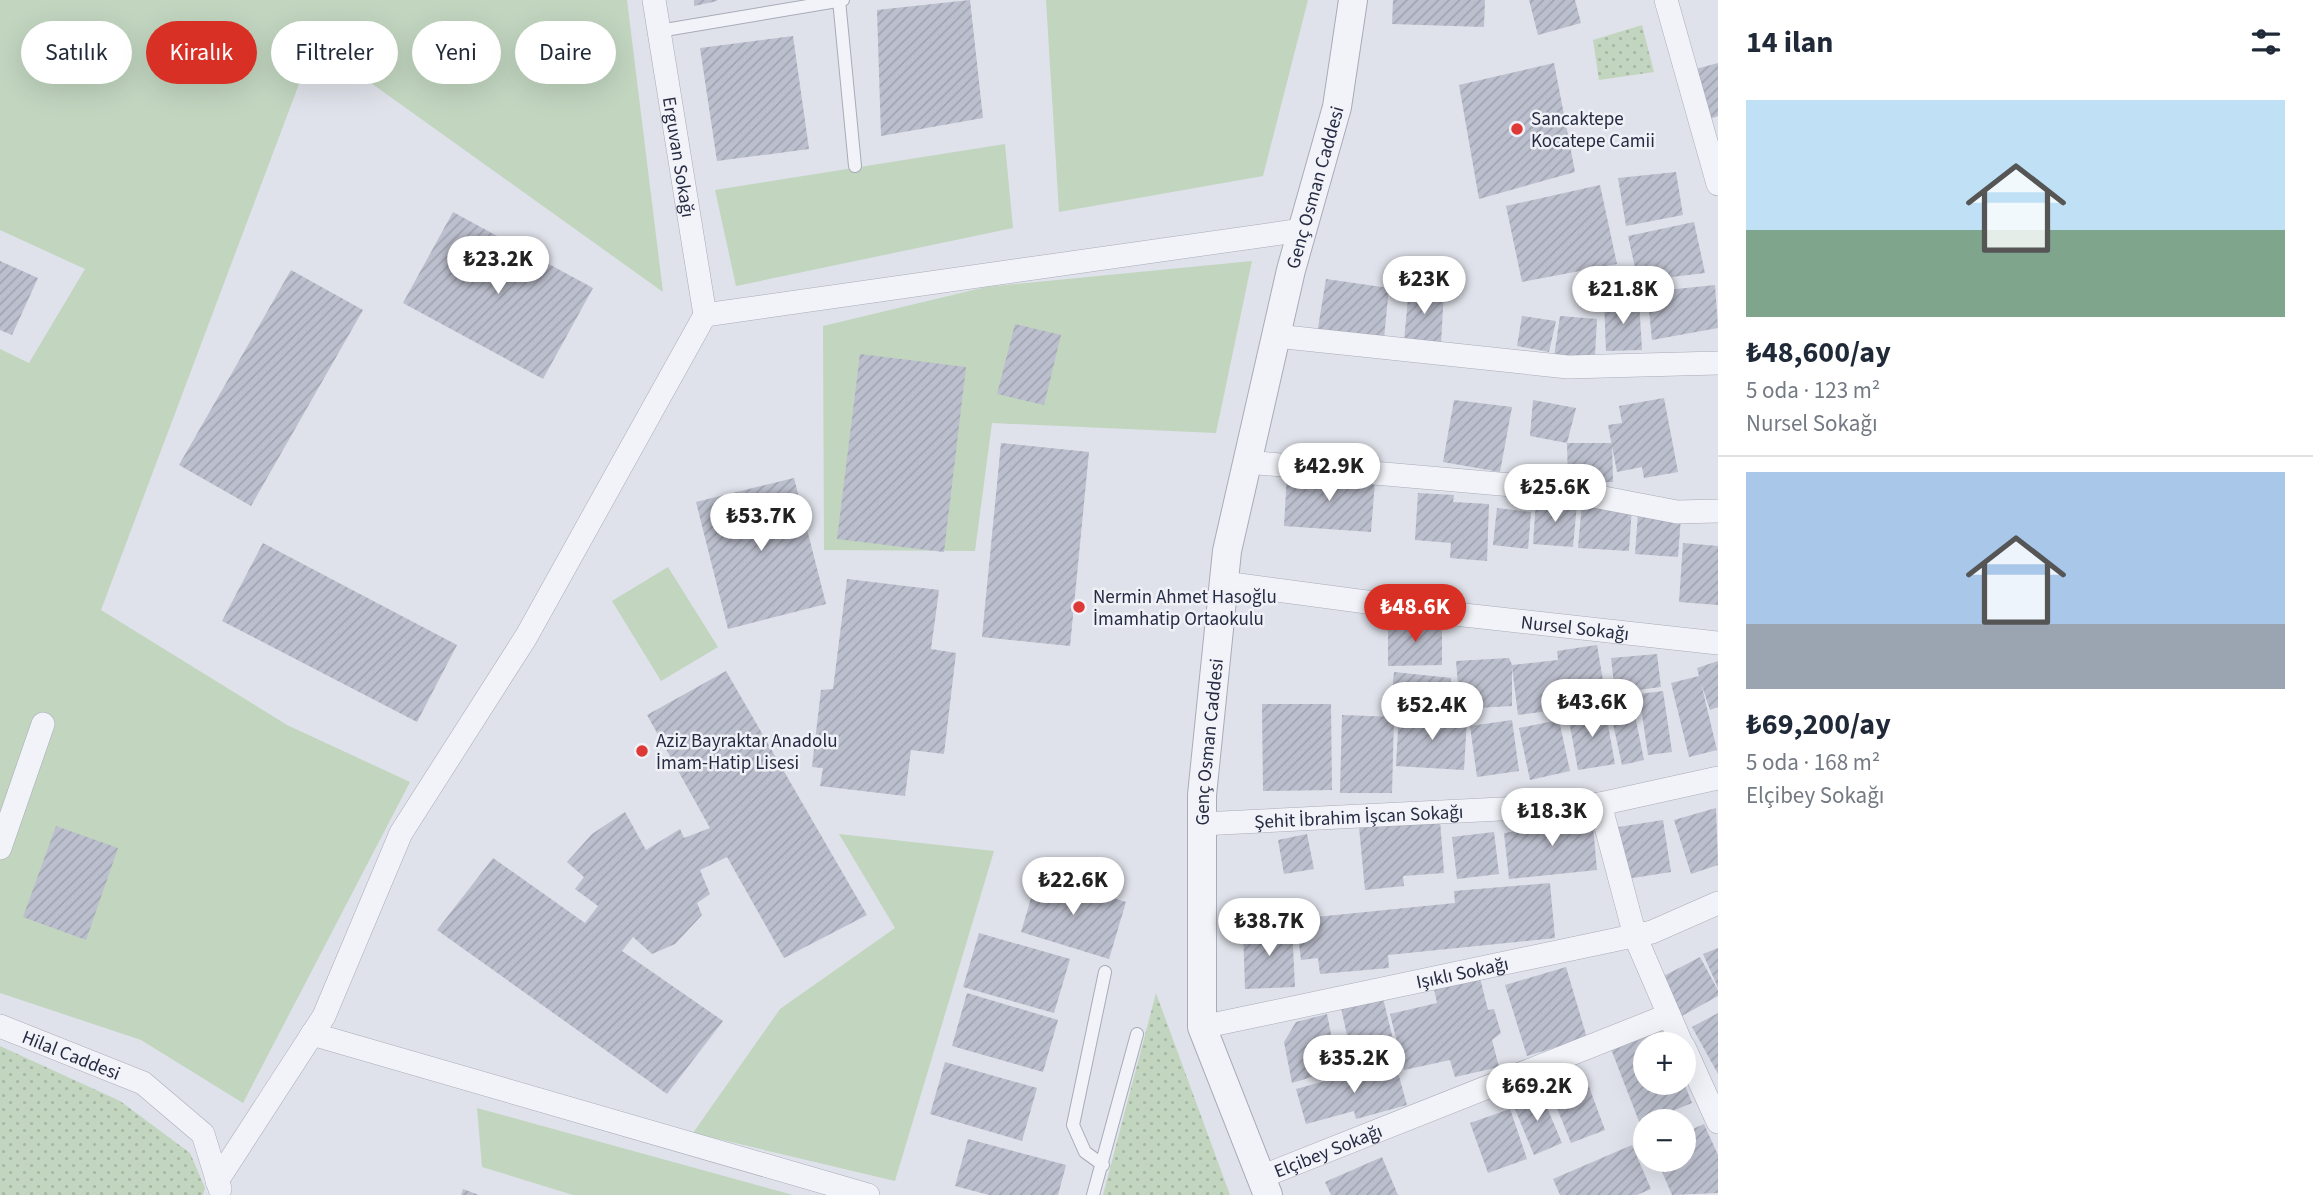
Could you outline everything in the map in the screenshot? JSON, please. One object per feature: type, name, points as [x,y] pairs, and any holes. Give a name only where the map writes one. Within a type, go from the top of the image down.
[{"type":"street","name":"Erguvan Sokağı","points":[[654,0],[705,315]]},
{"type":"street","name":"Genç Osman Caddesi","points":[[1264,1186],[1202,1027],[1202,795],[1227,551],[1302,230],[1337,107],[1353,0]]},
{"type":"street","points":[[1666,0],[1718,184]]},
{"type":"street","points":[[220,1188],[324,1016],[401,833],[526,637],[705,315],[1302,230]]},
{"type":"street","points":[[1276,336],[1568,367],[1718,363]]},
{"type":"street","points":[[1247,462],[1557,489],[1677,512],[1718,511]]},
{"type":"street","name":"Nursel Sokağı","points":[[1224,583],[1464,615],[1718,643]]},
{"type":"street","points":[[0,848],[43,724]]},
{"type":"street","name":"Şehit İbrahim İşcan Sokağı","points":[[1201,824],[1600,804],[1718,778]]},
{"type":"street","points":[[1600,804],[1635,936],[1677,1032]]},
{"type":"street","name":"Işıklı Sokağı","points":[[1202,1027],[1652,932],[1718,903]]},
{"type":"street","name":"Elçibey Sokağı","points":[[1264,1186],[1669,1015]]},
{"type":"street","name":"Hilal Caddesi","points":[[0,1026],[143,1083],[203,1134],[220,1188]]},
{"type":"street","points":[[312,1034],[868,1195]]},
{"type":"street","points":[[1696,1072],[1715,1109]]},
{"type":"lane","points":[[659,31],[841,0],[855,166]]},
{"type":"lane","points":[[1103,1165],[1085,1152],[1073,1125],[1105,972]]},
{"type":"lane","points":[[1093,1195],[1137,1034]]},
{"type":"green space","points":[[0,0],[627,0],[663,292],[372,84],[398,84],[398,21],[271,21],[271,84],[299,84],[101,610],[287,725],[410,782],[243,1103],[141,1040],[0,993],[0,349],[29,363],[85,269],[0,230]]},
{"type":"green space","points":[[1046,0],[1308,0],[1263,176],[1059,212]]},
{"type":"green space","points":[[1642,25],[1654,72],[1599,80],[1593,40]]},
{"type":"green space","points":[[1005,144],[1013,228],[736,286],[715,190]]},
{"type":"green space","points":[[1252,261],[1216,433],[992,423],[975,551],[824,550],[823,326],[986,287]]},
{"type":"green space","points":[[668,567],[718,647],[661,681],[612,601]]},
{"type":"green space","points":[[839,834],[994,851],[895,1181],[693,1133],[780,1009],[895,928]]},
{"type":"green space","points":[[1156,993],[1230,1195],[1103,1195]]},
{"type":"green space","points":[[0,1046],[120,1101],[190,1153],[205,1188],[203,1195],[0,1195]]},
{"type":"green space","points":[[477,1108],[793,1195],[573,1195],[482,1167]]},
{"type":"building","points":[[694,0],[717,0],[717,1],[694,6]]},
{"type":"building","points":[[970,0],[983,118],[881,136],[877,10]]},
{"type":"building","points":[[1393,0],[1485,0],[1484,27],[1392,24]]},
{"type":"building","points":[[1529,0],[1575,0],[1581,23],[1538,35]]},
{"type":"building","points":[[793,36],[809,149],[717,161],[700,48]]},
{"type":"building","name":"Sancaktepe Kocatepe Camii","points":[[1554,63],[1575,172],[1479,199],[1459,85]]},
{"type":"building","points":[[1718,63],[1718,116],[1707,120],[1696,69]]},
{"type":"building","points":[[1676,172],[1683,215],[1626,226],[1618,178]]},
{"type":"building","points":[[1600,185],[1617,264],[1522,282],[1506,206]]},
{"type":"building","points":[[453,212],[593,288],[543,379],[403,303]]},
{"type":"building","points":[[1694,222],[1705,273],[1638,281],[1628,236]]},
{"type":"building","points":[[0,261],[38,278],[12,335],[0,330]]},
{"type":"building","points":[[291,270],[363,310],[251,506],[179,465]]},
{"type":"building","points":[[1326,279],[1389,288],[1384,338],[1317,334]]},
{"type":"building","points":[[1715,285],[1718,328],[1652,340],[1647,292]]},
{"type":"building","points":[[1409,288],[1444,292],[1441,343],[1404,341]]},
{"type":"building","points":[[1639,300],[1642,350],[1606,351],[1604,302]]},
{"type":"building","points":[[1522,316],[1556,321],[1549,352],[1517,346]]},
{"type":"building","points":[[1560,316],[1597,319],[1595,355],[1554,357]]},
{"type":"building","points":[[1015,324],[1061,335],[1044,405],[997,394]]},
{"type":"building","points":[[860,354],[966,367],[944,552],[837,539]]},
{"type":"building","points":[[1664,398],[1678,472],[1644,478],[1642,467],[1617,472],[1608,425],[1622,423],[1619,406]]},
{"type":"building","points":[[1454,400],[1512,407],[1500,472],[1443,462]]},
{"type":"building","points":[[1533,400],[1576,408],[1567,443],[1530,436]]},
{"type":"building","points":[[1001,443],[1089,452],[1070,646],[982,637]]},
{"type":"building","points":[[1567,443],[1612,443],[1613,482],[1568,483]]},
{"type":"building","points":[[1287,475],[1375,481],[1371,532],[1284,526]]},
{"type":"building","points":[[794,478],[826,604],[728,629],[696,502]]},
{"type":"building","points":[[1418,493],[1454,495],[1453,502],[1489,504],[1487,561],[1450,558],[1451,543],[1415,540]]},
{"type":"building","points":[[1536,501],[1577,504],[1573,547],[1533,544]]},
{"type":"building","points":[[1582,503],[1632,506],[1629,551],[1578,548]]},
{"type":"building","points":[[1497,508],[1531,512],[1528,549],[1493,545]]},
{"type":"building","points":[[1638,513],[1681,517],[1678,557],[1635,554]]},
{"type":"building","points":[[263,543],[457,645],[417,722],[222,621]]},
{"type":"building","points":[[1683,543],[1718,546],[1718,605],[1679,602]]},
{"type":"building","points":[[847,579],[939,590],[931,649],[956,653],[944,754],[911,750],[905,796],[820,786],[823,768],[812,767],[821,690],[833,689]]},
{"type":"building","points":[[1442,623],[1442,665],[1388,666],[1388,624]]},
{"type":"building","points":[[1597,645],[1605,692],[1564,698],[1560,678],[1564,709],[1518,715],[1512,667],[1512,706],[1460,709],[1456,661],[1509,658],[1512,665],[1558,660],[1557,651]]},
{"type":"building","points":[[1657,654],[1661,687],[1615,693],[1611,658]]},
{"type":"building","points":[[1718,661],[1718,707],[1710,710],[1701,683],[1717,750],[1689,757],[1671,683],[1699,676],[1697,668]]},
{"type":"building","points":[[726,671],[867,915],[784,958],[727,857],[700,870],[710,894],[697,903],[702,915],[675,944],[652,954],[633,937],[622,951],[723,1021],[667,1094],[437,930],[493,858],[585,923],[598,906],[575,889],[584,877],[567,862],[592,834],[625,812],[646,850],[680,829],[684,838],[710,828],[647,715]]},
{"type":"building","points":[[1394,672],[1451,678],[1448,709],[1391,703]]},
{"type":"building","points":[[1663,691],[1672,752],[1648,755],[1639,694]]},
{"type":"building","points":[[1262,704],[1331,704],[1332,790],[1263,791]]},
{"type":"building","points":[[1633,706],[1644,760],[1622,765],[1610,710]]},
{"type":"building","points":[[1605,708],[1615,764],[1578,770],[1568,715]]},
{"type":"building","points":[[1399,713],[1467,717],[1464,770],[1396,766]]},
{"type":"building","points":[[1342,715],[1394,717],[1392,793],[1340,793]]},
{"type":"building","points":[[1512,720],[1519,771],[1477,777],[1470,726]]},
{"type":"building","points":[[1559,720],[1570,771],[1530,780],[1519,728]]},
{"type":"building","points":[[1716,808],[1718,865],[1691,874],[1674,820]]},
{"type":"building","points":[[1592,815],[1597,870],[1509,879],[1504,833],[1540,828],[1540,821]]},
{"type":"building","points":[[1440,820],[1444,873],[1403,876],[1404,886],[1365,890],[1359,827]]},
{"type":"building","points":[[1663,820],[1671,872],[1620,880],[1612,828]]},
{"type":"building","points":[[56,826],[118,848],[86,940],[23,917]]},
{"type":"building","points":[[1494,832],[1499,874],[1457,879],[1452,837]]},
{"type":"building","points":[[1307,834],[1314,869],[1284,874],[1278,840]]},
{"type":"building","points":[[1038,875],[1126,902],[1109,959],[1021,932]]},
{"type":"building","points":[[1550,883],[1555,938],[1388,955],[1389,968],[1320,974],[1318,958],[1301,960],[1296,919],[1455,903],[1454,891]]},
{"type":"building","points":[[1292,927],[1295,987],[1245,989],[1243,929]]},
{"type":"building","points":[[979,933],[1070,959],[1054,1013],[963,987]]},
{"type":"building","points":[[1718,948],[1718,988],[1703,954]]},
{"type":"building","points":[[1700,957],[1718,990],[1718,996],[1680,1017],[1660,978]]},
{"type":"building","points":[[1566,967],[1587,1038],[1527,1056],[1505,985]]},
{"type":"building","points":[[1480,978],[1488,1010],[1494,1009],[1501,1033],[1492,1040],[1499,1067],[1455,1077],[1450,1060],[1404,1070],[1390,1014],[1437,1003],[1434,989]]},
{"type":"building","points":[[967,993],[1058,1020],[1043,1072],[952,1046]]},
{"type":"building","points":[[1383,998],[1396,1052],[1353,1062],[1341,1008]]},
{"type":"building","points":[[1718,1013],[1718,1074],[1696,1032],[1692,1027]]},
{"type":"building","points":[[1327,1014],[1338,1069],[1292,1083],[1284,1042],[1296,1022]]},
{"type":"building","points":[[1633,1040],[1633,1095],[1689,1095],[1692,1103],[1677,1109],[1634,1109],[1611,1049]]},
{"type":"building","points":[[945,1062],[1037,1088],[1022,1141],[930,1114]]},
{"type":"building","points":[[1395,1062],[1407,1105],[1356,1119],[1354,1111],[1306,1124],[1296,1089]]},
{"type":"building","points":[[1588,1084],[1605,1130],[1571,1143],[1553,1098]]},
{"type":"building","points":[[1540,1091],[1562,1143],[1534,1155],[1512,1102]]},
{"type":"building","points":[[1510,1109],[1527,1159],[1488,1173],[1470,1123]]},
{"type":"building","points":[[1704,1124],[1718,1155],[1718,1193],[1672,1195],[1662,1172],[1696,1172],[1696,1128]]},
{"type":"building","points":[[968,1139],[1066,1165],[1058,1195],[989,1195],[955,1186]]},
{"type":"building","points":[[1632,1145],[1633,1172],[1644,1172],[1651,1189],[1637,1195],[1560,1195],[1553,1179]]},
{"type":"building","points":[[1382,1157],[1398,1195],[1331,1195],[1325,1182]]},
{"type":"building","points":[[463,1189],[479,1195],[461,1195]]},
{"type":"place","name":"Sancaktepe Kocatepe Camii","points":[[1517,129]]},
{"type":"place","name":"Nermin Ahmet Hasoğlu İmamhatip Ortaokulu","points":[[1079,607]]},
{"type":"place","name":"Aziz Bayraktar Anadolu İmam-Hatip Lisesi","points":[[642,751]]}]
